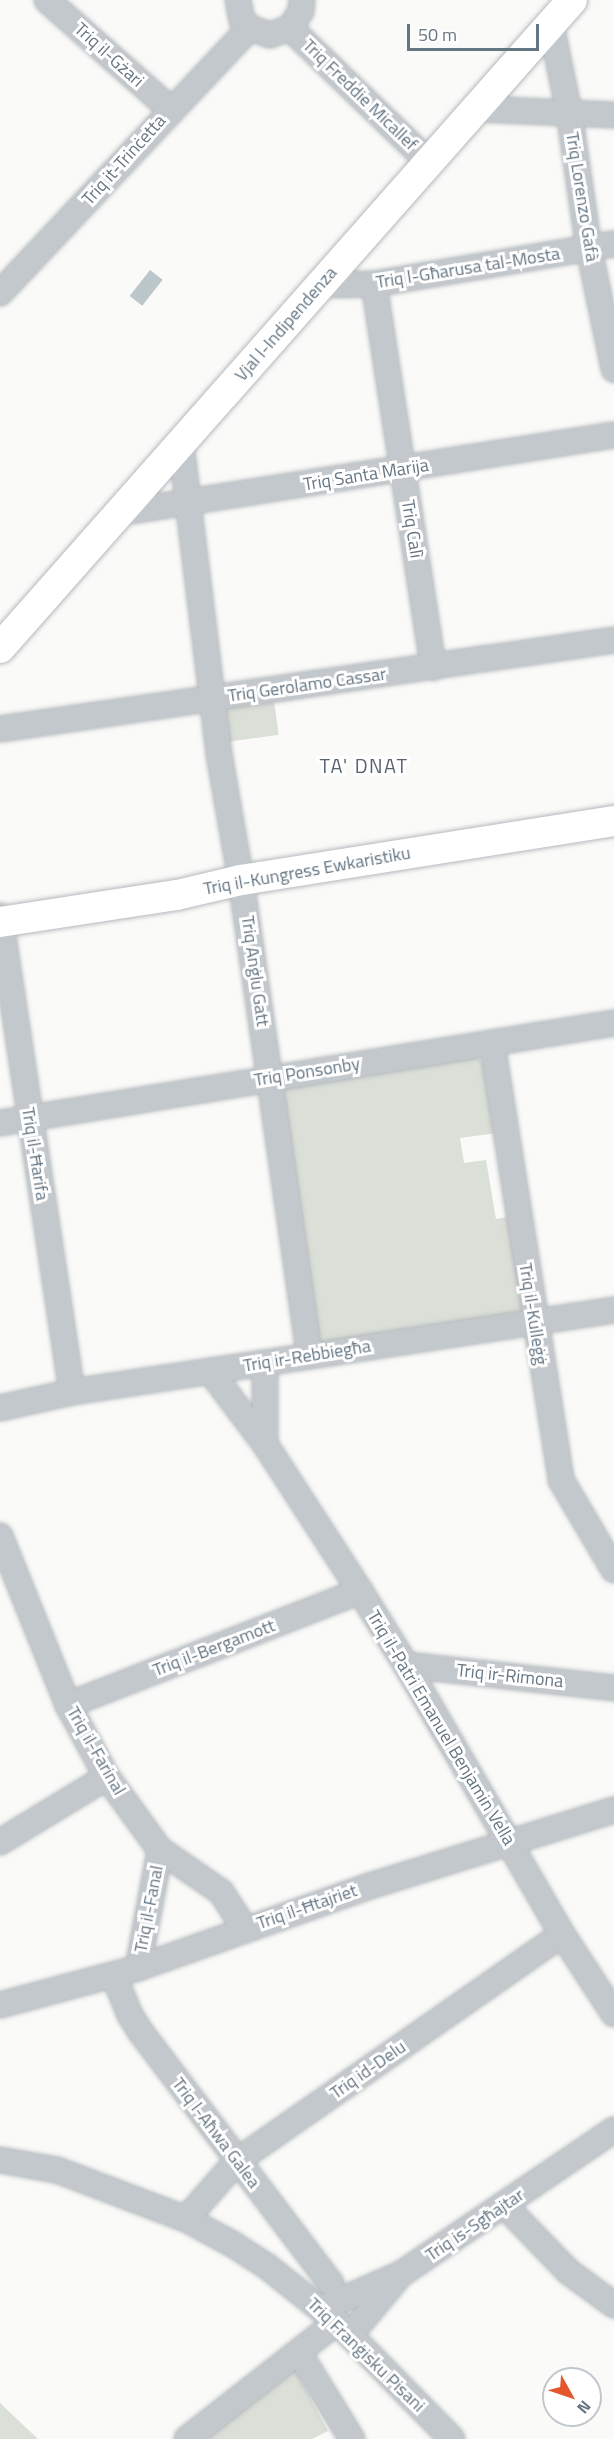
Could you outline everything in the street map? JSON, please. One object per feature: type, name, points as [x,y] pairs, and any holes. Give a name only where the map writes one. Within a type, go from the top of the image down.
[{"type":"main road","name":"Vjal l-Indipendenza","points":[[0,648],[572,0]]},
{"type":"main road","name":"Triq il-Kungress Ewkaristiku","points":[[0,920],[177,895],[241,879],[614,821]]},
{"type":"street","name":"Triq il-Gżari","points":[[47,0],[170,109]]},
{"type":"street","points":[[238,0],[242,20],[250,28],[270,35],[290,28],[301,11],[302,0]]},
{"type":"street","name":"Triq Lorenzo Gafà","points":[[551,25],[569,112],[589,249],[614,369]]},
{"type":"street","name":"Triq it-Trinċetta","points":[[0,293],[170,109],[250,28]]},
{"type":"street","name":"Triq Freddie Micallef","points":[[290,28],[429,162]]},
{"type":"street","points":[[478,109],[614,115]]},
{"type":"street","name":"Triq l-Għarusa tal-Mosta","points":[[321,285],[374,284],[614,244]]},
{"type":"street","name":"Triq Calì","points":[[374,284],[433,667]]},
{"type":"street","name":"Triq Santa Marija","points":[[118,513],[614,435]]},
{"type":"street","name":"Triq Anġlu Gatt","points":[[181,444],[211,698],[271,1078],[310,1356]]},
{"type":"street","name":"Triq Gerolamo Cassar","points":[[0,729],[614,640]]},
{"type":"street","name":"Triq il-Ħarifa","points":[[0,920],[72,1392]]},
{"type":"street","name":"Triq Ponsonby","points":[[0,1123],[614,1023]]},
{"type":"street","name":"Triq il-Kulleġġ","points":[[492,1043],[534,1322],[561,1480],[614,1570]]},
{"type":"street","name":"Triq ir-Rebbiegħa","points":[[0,1408],[72,1392],[614,1310]]},
{"type":"street","points":[[265,1363],[265,1444]]},
{"type":"street","name":"Triq il-Patri Emanuel Benjamin Vella","points":[[210,1371],[265,1444],[360,1591],[406,1665],[562,1934],[614,2014]]},
{"type":"street","name":"Triq il-Farinal","points":[[0,1536],[68,1705],[107,1777],[160,1850],[222,1892],[244,1929]]},
{"type":"street","name":"Triq il-Bergamott","points":[[68,1705],[360,1591]]},
{"type":"street","name":"Triq ir-Rimona","points":[[406,1665],[614,1688]]},
{"type":"street","points":[[0,1842],[107,1777]]},
{"type":"street","name":"Triq il-Ħtajriet","points":[[0,2006],[114,1976],[244,1929],[614,1810]]},
{"type":"street","name":"Triq il-Fanal","points":[[138,1968],[160,1850]]},
{"type":"street","name":"Triq id-Delu","points":[[186,2219],[237,2161],[562,1934]]},
{"type":"street","name":"Triq l-Aħwa Galea","points":[[114,1976],[130,2015],[140,2031],[331,2284]]},
{"type":"street","name":"Triq is-Sgħajtar","points":[[187,2439],[401,2274],[614,2130]]},
{"type":"street","name":"Triq Franġisku Pisani","points":[[0,2160],[57,2170],[186,2219],[268,2267],[336,2322],[452,2439]]},
{"type":"street","points":[[0,2177],[56,2184],[95,2185]]},
{"type":"street","points":[[504,2205],[569,2272],[614,2305]]},
{"type":"street","points":[[336,2322],[401,2274]]},
{"type":"street","points":[[299,2353],[352,2439]]},
{"type":"shaded area","points":[[150,270],[163,280],[142,306],[130,296]]},
{"type":"shaded area","points":[[274,701],[279,735],[227,742],[223,708]]},
{"type":"shaded area","points":[[476,1057],[486,1065],[524,1312],[319,1343],[281,1089]],"holes":[[[496,1133],[507,1217],[496,1219],[486,1160],[464,1163],[460,1138]]]},
{"type":"shaded area","points":[[292,2364],[328,2431],[312,2439],[195,2439]]},
{"type":"shaded area","points":[[0,2403],[38,2439],[0,2439]]},
{"type":"district","name":"TA' DNAT","points":[[364,765]]}]
